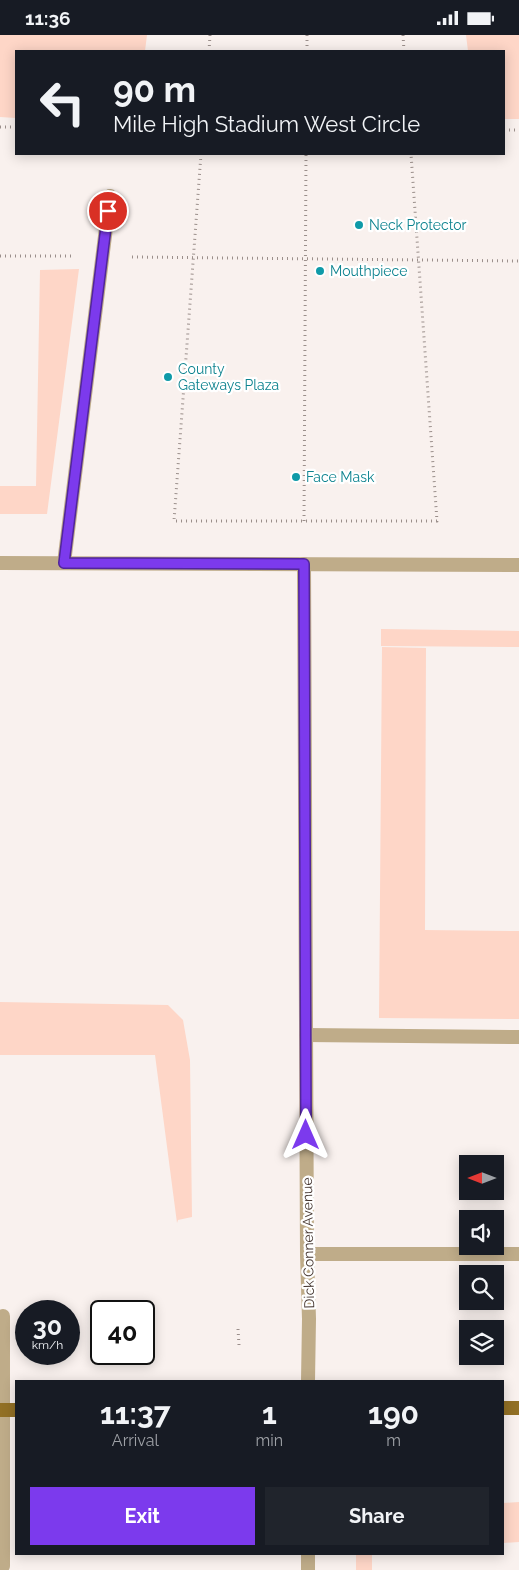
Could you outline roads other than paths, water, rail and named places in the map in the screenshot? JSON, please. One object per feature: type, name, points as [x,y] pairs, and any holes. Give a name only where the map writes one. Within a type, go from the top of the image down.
[{"type":"main road","points":[[504,1408],[519,1407]]},
{"type":"street","points":[[64,563],[110,196]]},
{"type":"street","points":[[0,563],[519,565]]},
{"type":"street","name":"Dick Conner Avenue","points":[[304,564],[308,1380]]},
{"type":"street","points":[[306,1035],[519,1037]]},
{"type":"street","points":[[307,1254],[519,1254]]},
{"type":"street","points":[[3,1316],[7,1410],[3,1566]]},
{"type":"street","points":[[308,1555],[308,1570]]},
{"type":"place","name":"Neck Protector","points":[[359,225]]},
{"type":"place","name":"Mouthpiece","points":[[320,271]]},
{"type":"place","name":"County Gateways Plaza","points":[[168,377]]},
{"type":"place","name":"Face Mask","points":[[296,477]]}]
